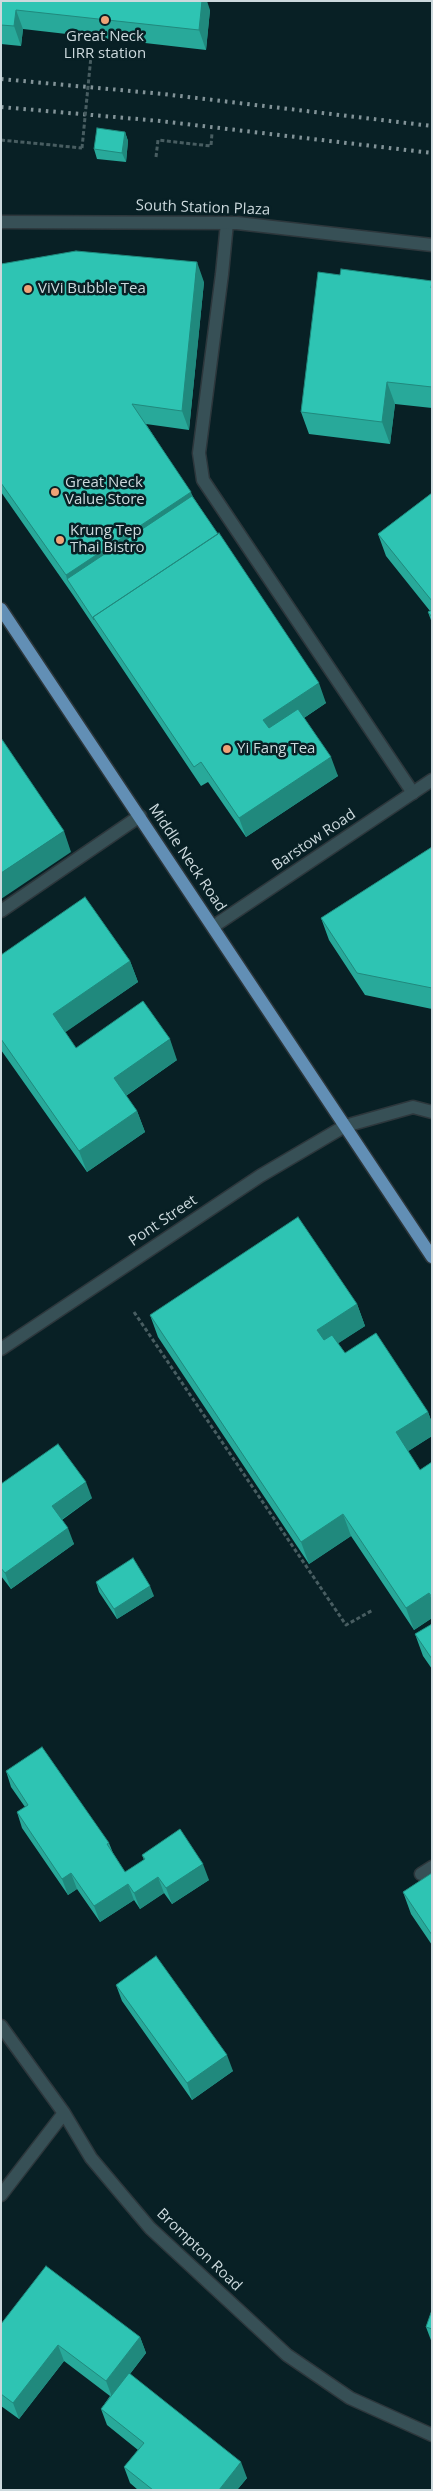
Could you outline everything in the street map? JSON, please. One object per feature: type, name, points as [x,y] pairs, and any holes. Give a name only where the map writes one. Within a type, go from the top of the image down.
[{"type":"main road","name":"Middle Neck Road","points":[[1,609],[6,626],[140,816],[432,1257]]},
{"type":"street","name":"South Station Plaza","points":[[1,222],[227,223],[432,245]]},
{"type":"street","points":[[227,223],[199,453],[203,480],[413,793]]},
{"type":"street","name":"Barstow Road","points":[[214,926],[432,780]]},
{"type":"street","points":[[1,911],[140,816]]},
{"type":"street","name":"Pont Street","points":[[1,1349],[260,1176],[345,1126],[413,1108],[432,1112]]},
{"type":"street","points":[[421,1874],[432,1867]]},
{"type":"street","name":"Brompton Road","points":[[1,2026],[64,2113],[91,2158],[150,2228],[287,2354],[350,2398],[432,2435]]},
{"type":"street","points":[[1,2195],[64,2113]]},
{"type":"path","points":[[1,140],[82,148],[92,46]]},
{"type":"path","points":[[156,157],[158,140],[211,146],[212,133]]},
{"type":"path","points":[[134,1312],[346,1625],[373,1610]]},
{"type":"building","points":[[1,1],[202,1],[199,30],[16,10],[14,26],[1,25]]},
{"type":"building","points":[[97,128],[125,132],[122,153],[94,149]]},
{"type":"building","points":[[76,251],[197,262],[182,411],[132,404],[191,492],[66,575],[1,483],[1,264]]},
{"type":"building","points":[[341,269],[432,281],[432,387],[387,382],[382,422],[301,412],[318,272],[340,275]]},
{"type":"building","points":[[432,493],[432,601],[378,534]]},
{"type":"building","points":[[192,496],[218,534],[93,617],[94,620],[67,579]]},
{"type":"building","points":[[219,533],[319,683],[263,720],[269,728],[298,709],[331,757],[239,818],[201,762],[194,767],[93,617]]},
{"type":"building","points":[[1,738],[64,831],[1,873]]},
{"type":"building","points":[[432,847],[432,988],[357,973],[321,918]]},
{"type":"building","points":[[85,897],[130,961],[53,1014],[76,1048],[143,1001],[170,1039],[114,1078],[137,1111],[79,1151],[1,1039],[1,955]]},
{"type":"building","points":[[298,1217],[357,1304],[317,1330],[324,1340],[332,1335],[345,1353],[376,1333],[428,1412],[396,1432],[420,1470],[432,1462],[432,1597],[429,1593],[406,1608],[343,1514],[301,1542],[150,1315]]},
{"type":"building","points":[[58,1444],[86,1482],[52,1506],[68,1528],[5,1573],[1,1568],[1,1484]]},
{"type":"building","points":[[133,1558],[150,1586],[114,1609],[96,1582]]},
{"type":"building","points":[[432,1624],[432,1659],[415,1634]]},
{"type":"building","points":[[42,1747],[109,1843],[107,1844],[125,1872],[145,1859],[142,1855],[180,1829],[203,1864],[166,1888],[158,1877],[134,1893],[128,1884],[94,1906],[71,1873],[62,1879],[17,1812],[28,1805],[6,1771]]},
{"type":"building","points":[[432,1873],[432,1935],[403,1892]]},
{"type":"building","points":[[156,1956],[227,2055],[187,2083],[116,1985]]},
{"type":"building","points":[[46,2266],[140,2337],[106,2381],[58,2345],[13,2403],[1,2394],[1,2324]]},
{"type":"building","points":[[432,2310],[432,2329],[426,2327]]},
{"type":"building","points":[[129,2373],[241,2462],[219,2490],[153,2490],[124,2467],[144,2443],[101,2409]]},
{"type":"railway","points":[[1,79],[163,94],[432,126]]},
{"type":"railway","points":[[1,107],[160,121],[432,153]]},
{"type":"place","name":"Great Neck LIRR station","points":[[105,20]]},
{"type":"place","name":"ViVi Bubble Tea","points":[[28,289]]},
{"type":"place","name":"Great Neck Value Store","points":[[55,492]]},
{"type":"place","name":"Krung Tep Thai Bistro","points":[[60,540]]},
{"type":"place","name":"Yi Fang Tea","points":[[227,749]]}]
